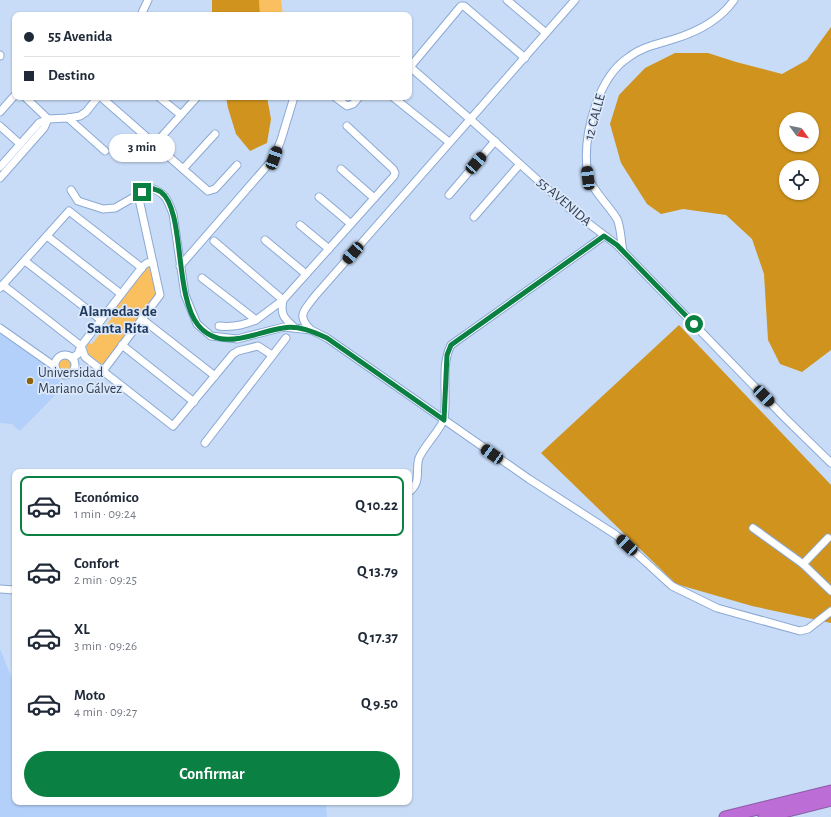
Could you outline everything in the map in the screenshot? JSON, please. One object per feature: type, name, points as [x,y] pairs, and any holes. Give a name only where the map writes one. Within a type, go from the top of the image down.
[{"type":"highway","points":[[725,817],[831,791]]},
{"type":"highway","points":[[764,817],[831,800]]},
{"type":"highway","points":[[768,817],[831,808]]},
{"type":"street","points":[[142,12],[148,0]]},
{"type":"street","points":[[575,0],[449,142],[308,306],[303,313],[302,318],[304,323],[311,330],[327,338],[529,479],[616,535],[672,586],[717,608],[800,630],[808,629],[831,611]]},
{"type":"street","name":"12 CALLE","points":[[623,252],[618,220],[588,178],[586,165],[588,138],[593,113],[601,91],[616,69],[628,57],[652,45],[693,32],[711,22],[728,9],[734,0]]},
{"type":"street","points":[[510,1],[546,33]]},
{"type":"street","points":[[412,65],[461,6],[464,6],[525,58]]},
{"type":"street","name":"55 AVENIDA","points":[[412,69],[571,210],[617,245],[784,417],[831,463]]},
{"type":"street","points":[[0,112],[12,98]]},
{"type":"street","points":[[28,100],[48,118]]},
{"type":"street","points":[[0,167],[39,123],[48,118],[68,118],[80,116],[85,113],[97,100]]},
{"type":"street","points":[[104,100],[205,189],[210,191],[215,189],[237,165]]},
{"type":"street","points":[[163,100],[181,115]]},
{"type":"street","points":[[155,144],[194,100]]},
{"type":"street","points":[[180,266],[274,158],[293,100]]},
{"type":"street","points":[[340,100],[348,106],[353,104],[356,100]]},
{"type":"street","points":[[398,100],[449,142]]},
{"type":"street","points":[[0,178],[44,128],[48,118]]},
{"type":"street","points":[[68,118],[105,151]]},
{"type":"street","points":[[0,126],[20,144]]},
{"type":"street","points":[[219,326],[231,327],[256,320],[283,300],[394,176],[395,173],[393,169],[347,126]]},
{"type":"street","points":[[183,169],[215,134]]},
{"type":"street","points":[[449,195],[494,141]]},
{"type":"street","points":[[474,217],[520,164]]},
{"type":"street","points":[[341,169],[374,198]]},
{"type":"street","points":[[71,190],[78,201],[103,208],[115,208],[150,188],[161,191],[170,204],[173,214],[185,295],[197,324],[210,336],[237,339],[284,327],[311,330]]},
{"type":"street","points":[[319,197],[351,224]]},
{"type":"street","points":[[103,371],[160,295],[140,199]]},
{"type":"street","points":[[142,268],[70,211],[1,287],[81,346],[87,359],[174,426],[231,356],[238,351],[259,346],[272,355]]},
{"type":"street","points":[[300,225],[329,249]]},
{"type":"street","points":[[47,236],[121,294]]},
{"type":"street","points":[[412,490],[417,481],[419,459],[444,420],[447,355],[451,345],[604,236]]},
{"type":"street","points":[[265,240],[306,274]]},
{"type":"street","points":[[214,241],[283,300]]},
{"type":"street","points":[[25,261],[101,320]]},
{"type":"street","points":[[72,358],[78,354],[81,346],[142,268],[147,263],[153,262]]},
{"type":"street","points":[[202,278],[256,320]]},
{"type":"street","points":[[283,300],[283,315],[295,328]]},
{"type":"street","points":[[142,319],[215,376]]},
{"type":"street","points":[[0,328],[43,359],[55,363]]},
{"type":"street","points":[[205,442],[286,338]]},
{"type":"street","points":[[122,345],[194,402]]},
{"type":"street","points":[[55,363],[64,355],[74,360],[75,367]]},
{"type":"street","points":[[55,363],[57,372],[66,376],[72,372],[75,367],[87,359]]},
{"type":"street","points":[[754,528],[803,564],[831,591]]},
{"type":"street","points":[[803,564],[828,538]]},
{"type":"street","points":[[0,589],[12,590]]},
{"type":"shaded area","points":[[212,0],[259,0],[260,12],[212,12]]},
{"type":"shaded area","points":[[259,0],[281,0],[283,12],[260,12]]},
{"type":"shaded area","points":[[831,27],[831,350],[802,372],[780,364],[768,340],[764,274],[752,239],[726,215],[683,209],[661,214],[647,204],[621,163],[610,124],[619,95],[645,68],[675,53],[708,53],[782,74],[807,60]]},
{"type":"shaded area","points":[[227,100],[268,100],[271,119],[267,143],[250,151],[236,134]]},
{"type":"shaded area","points":[[148,267],[151,268],[157,295],[104,364],[101,364],[86,353],[87,344],[92,344],[111,319],[109,315]]},
{"type":"shaded area","points":[[679,325],[831,485],[831,623],[752,606],[676,584],[541,453]]},
{"type":"shaded area","name":"Universidad Mariano Gálvez","points":[[0,332],[48,367],[52,374],[65,385],[20,431],[12,424],[0,423]]},
{"type":"shaded area","points":[[64,357],[71,362],[72,365],[67,372],[64,373],[57,368],[56,365],[61,358]]},
{"type":"shaded area","points":[[0,649],[12,679],[12,805],[326,805],[327,817],[0,817]]},
{"type":"place","name":"Universidad Mariano Gálvez","points":[[30,381]]},
{"type":"district","name":"Alamedas de Santa Rita","points":[[118,320]]},
{"type":"route","points":[[142,192],[150,188],[161,191],[170,204],[175,224],[185,295],[197,324],[210,336],[237,339],[284,327],[311,330],[327,338],[444,420],[447,355],[451,345],[604,236],[617,245],[694,324]]}]
